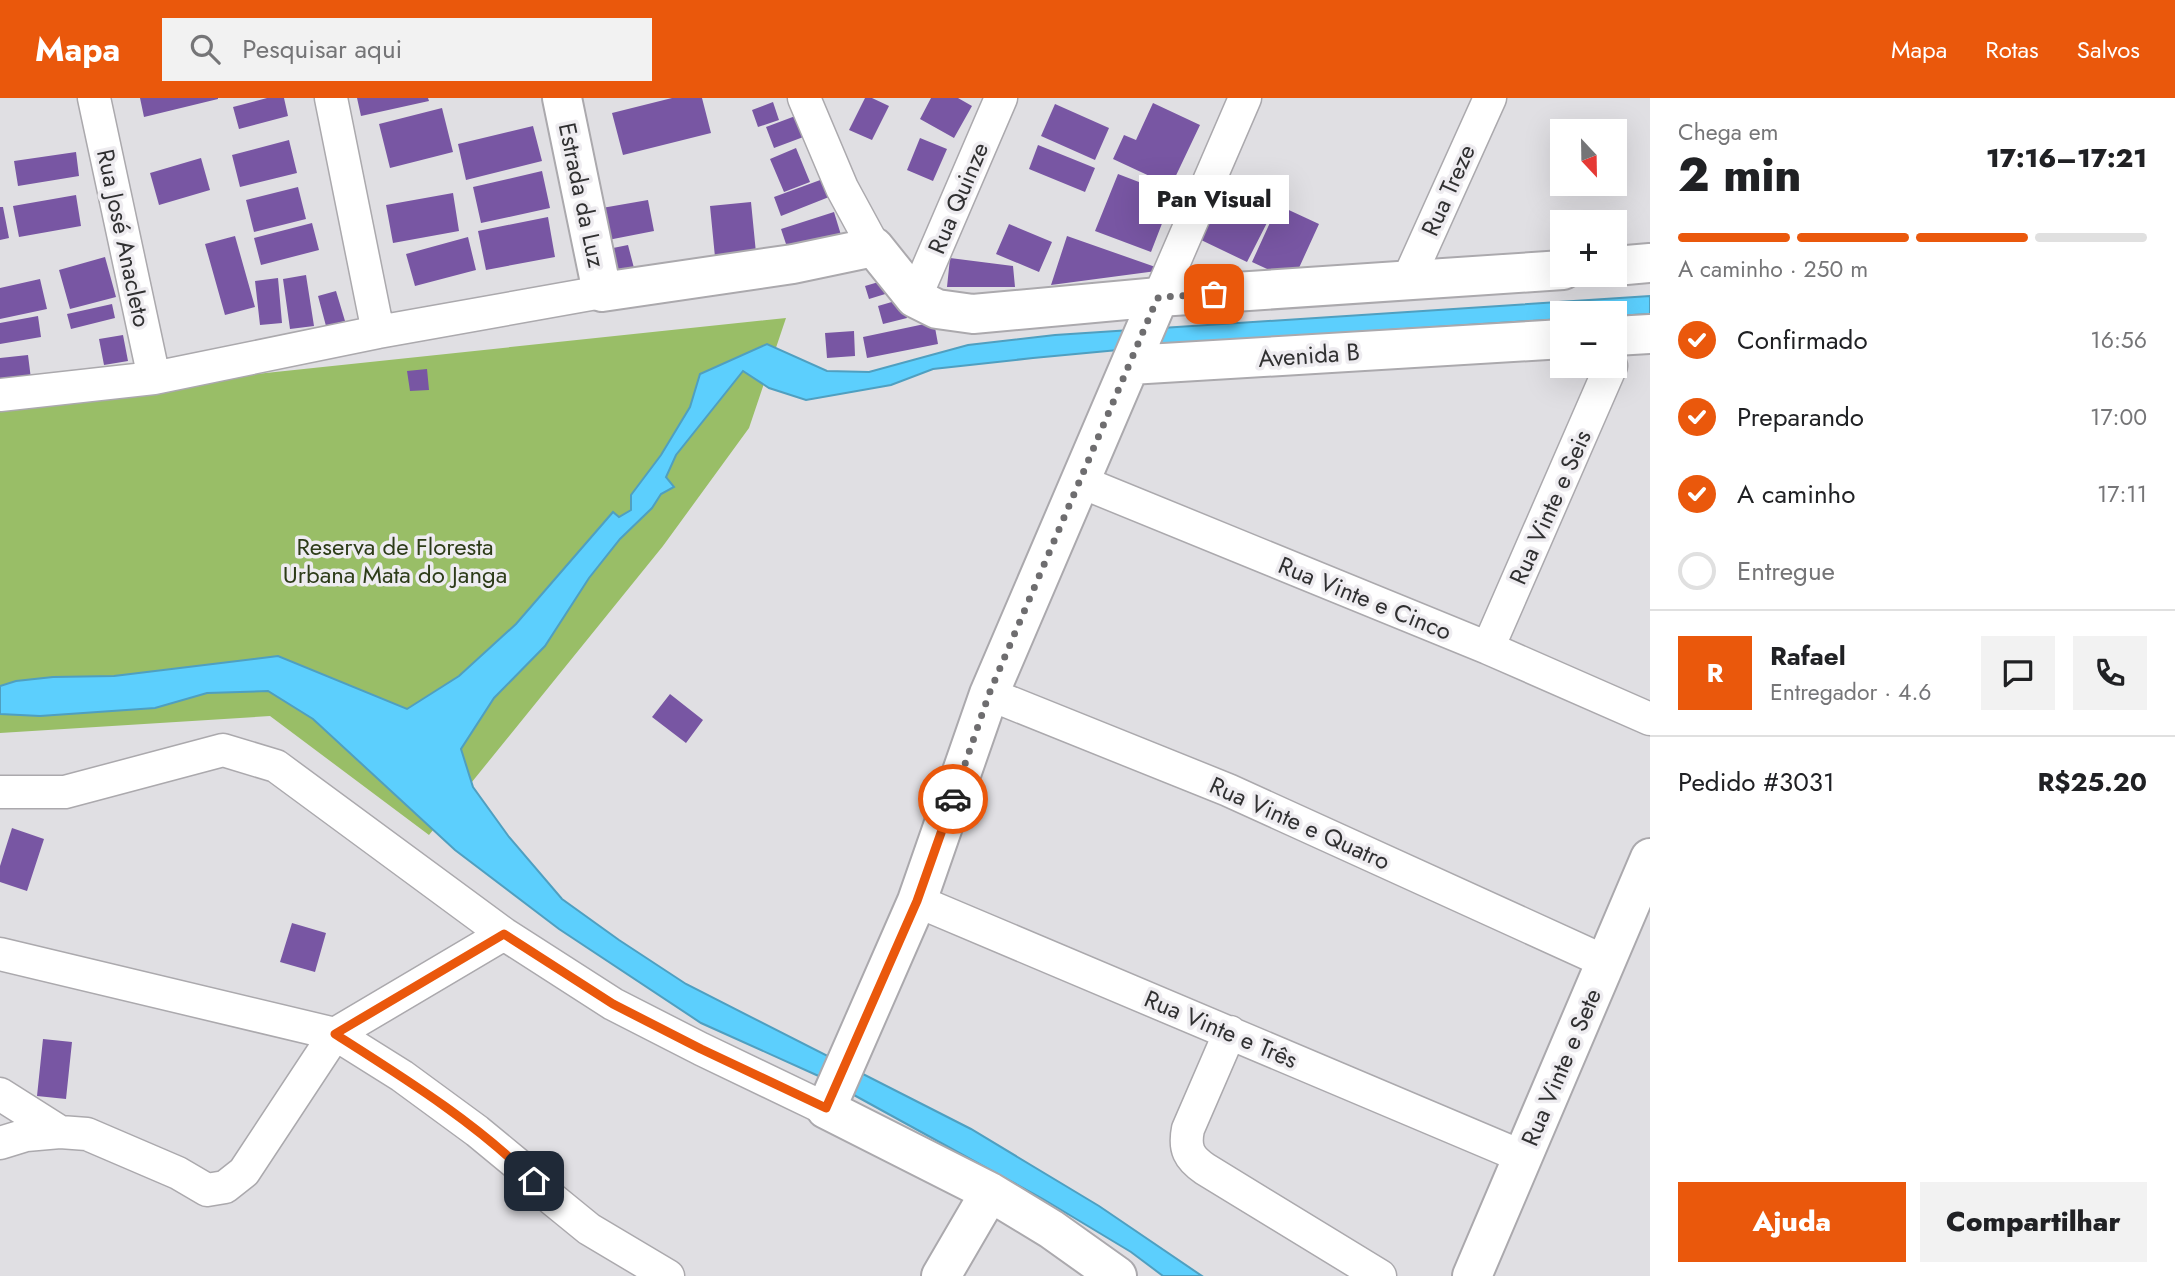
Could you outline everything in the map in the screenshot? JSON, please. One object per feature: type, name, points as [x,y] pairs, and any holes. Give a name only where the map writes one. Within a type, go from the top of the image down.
[{"type":"main road","name":"Estrada da Luz","points":[[562,98],[602,292]]},
{"type":"main road","points":[[602,292],[793,264],[874,247],[915,298],[937,309],[973,314],[1158,298],[1550,271]]},
{"type":"main road","points":[[1627,265],[1650,263]]},
{"type":"main road","points":[[1117,1276],[990,1192],[828,1106],[917,901],[989,694],[1158,298]]},
{"type":"main road","name":"Avenida B","points":[[1131,364],[1550,340]]},
{"type":"main road","name":"Rua Vinte e Sete","points":[[1472,1276],[1650,858]]},
{"type":"main road","points":[[941,1276],[990,1192]]},
{"type":"street","name":"Rua José Anacleto","points":[[94,98],[155,378]]},
{"type":"street","points":[[331,98],[378,332]]},
{"type":"street","points":[[804,98],[842,188],[874,247]]},
{"type":"street","name":"Rua Quinze","points":[[915,298],[1001,98]]},
{"type":"street","points":[[1158,298],[1245,98]]},
{"type":"street","name":"Rua Treze","points":[[1407,282],[1490,98]]},
{"type":"street","points":[[0,395],[155,378],[378,332],[602,292]]},
{"type":"street","name":"Rua Vinte e Seis","points":[[1488,648],[1608,378]]},
{"type":"street","name":"Rua Vinte e Cinco","points":[[1079,481],[1488,648],[1650,719]]},
{"type":"street","name":"Rua Vinte e Quatro","points":[[989,694],[1228,790],[1606,962]]},
{"type":"street","points":[[0,792],[65,792],[223,750],[276,766],[504,934],[613,1004],[701,1049],[828,1106]]},
{"type":"street","name":"Rua Vinte e Três","points":[[917,901],[1523,1157]]},
{"type":"street","points":[[0,1143],[26,1135],[60,1132],[86,1134],[178,1173],[207,1190],[225,1187],[244,1172],[335,1034],[504,934]]},
{"type":"street","points":[[0,954],[335,1034],[402,1076],[477,1131],[589,1230],[668,1276]]},
{"type":"street","points":[[1230,1032],[1188,1129],[1187,1152],[1193,1161],[1205,1169],[1380,1276]]},
{"type":"street","points":[[0,1094],[60,1132]]},
{"type":"green space","name":"Reserva de Floresta Urbana Mata do Janga","points":[[786,318],[749,428],[663,546],[429,835],[270,716],[0,733],[0,401]]},
{"type":"water","points":[[1650,296],[1650,314],[1627,315],[1627,301],[1574,301]]},
{"type":"water","points":[[1550,303],[1550,320],[1214,341],[1033,358],[933,369],[891,385],[806,400],[769,388],[743,371],[676,455],[666,477],[674,487],[661,494],[652,508],[620,539],[589,578],[545,646],[494,698],[461,749],[473,787],[509,837],[562,899],[619,940],[686,984],[971,1129],[1099,1206],[1202,1276],[1163,1276],[1131,1252],[1043,1199],[823,1078],[701,1023],[559,929],[455,850],[313,719],[268,691],[207,693],[155,708],[40,716],[0,714],[0,686],[16,681],[53,677],[114,676],[278,656],[407,709],[459,676],[516,624],[613,512],[619,517],[631,510],[631,495],[661,455],[690,407],[700,374],[767,344],[827,371],[869,372],[968,345],[1055,335]]},
{"type":"building","points":[[140,98],[218,98],[218,99],[144,117]]},
{"type":"building","points":[[267,98],[284,98],[288,116],[239,129],[233,107]]},
{"type":"building","points":[[357,98],[428,98],[429,101],[361,116]]},
{"type":"building","points":[[672,98],[702,98],[711,133],[623,155],[612,113]]},
{"type":"building","points":[[865,98],[872,98],[889,106],[872,140],[849,130]]},
{"type":"building","points":[[931,98],[958,98],[972,106],[954,138],[920,119]]},
{"type":"building","points":[[773,102],[779,120],[758,127],[752,110]]},
{"type":"building","points":[[1153,103],[1200,125],[1171,186],[1113,159],[1124,135],[1136,140]]},
{"type":"building","points":[[1055,104],[1109,128],[1095,160],[1041,136]]},
{"type":"building","points":[[442,108],[453,152],[390,168],[379,124]]},
{"type":"building","points":[[798,115],[806,136],[774,148],[766,127]]},
{"type":"building","points":[[533,126],[542,161],[466,180],[458,144]]},
{"type":"building","points":[[920,138],[947,149],[933,181],[907,170]]},
{"type":"building","points":[[289,140],[297,173],[240,187],[232,155]]},
{"type":"building","points":[[1038,145],[1095,168],[1085,192],[1029,169]]},
{"type":"building","points":[[796,148],[810,182],[784,192],[770,159]]},
{"type":"building","points":[[76,152],[79,176],[18,186],[14,161]]},
{"type":"building","points":[[201,158],[210,190],[159,205],[150,173]]},
{"type":"building","points":[[542,171],[550,208],[481,223],[473,187]]},
{"type":"building","points":[[1118,174],[1173,195],[1151,252],[1095,231]]},
{"type":"building","points":[[823,179],[829,197],[781,216],[774,197]]},
{"type":"building","points":[[1226,186],[1274,209],[1247,262],[1199,239]]},
{"type":"building","points":[[298,187],[306,219],[254,232],[246,200]]},
{"type":"building","points":[[453,193],[459,231],[393,243],[386,205]]},
{"type":"building","points":[[76,195],[81,226],[19,237],[13,206]]},
{"type":"building","points":[[648,200],[654,231],[608,240],[602,208]]},
{"type":"building","points":[[751,202],[756,253],[715,257],[710,206]]},
{"type":"building","points":[[1278,205],[1319,224],[1293,281],[1252,262]]},
{"type":"building","points":[[0,207],[3,207],[9,238],[0,240]]},
{"type":"building","points":[[834,212],[841,235],[789,253],[781,229]]},
{"type":"building","points":[[548,217],[555,257],[486,270],[478,231]]},
{"type":"building","points":[[312,223],[319,250],[261,265],[254,238]]},
{"type":"building","points":[[1009,224],[1052,242],[1039,272],[996,254]]},
{"type":"building","points":[[235,236],[255,307],[225,315],[205,244]]},
{"type":"building","points":[[1067,236],[1164,270],[1051,285]]},
{"type":"building","points":[[468,237],[476,270],[415,286],[406,254]]},
{"type":"building","points":[[628,245],[634,268],[608,274],[603,250]]},
{"type":"building","points":[[105,257],[116,297],[70,309],[59,270]]},
{"type":"building","points":[[950,258],[1013,266],[1015,287],[947,287]]},
{"type":"building","points":[[306,275],[314,326],[290,329],[283,279]]},
{"type":"building","points":[[278,278],[282,323],[260,325],[255,281]]},
{"type":"building","points":[[892,278],[895,291],[869,299],[865,286]]},
{"type":"building","points":[[40,279],[47,309],[0,319],[0,288]]},
{"type":"building","points":[[336,291],[345,321],[326,326],[318,296]]},
{"type":"building","points":[[902,299],[907,318],[883,324],[878,306]]},
{"type":"building","points":[[112,304],[115,318],[71,329],[67,314]]},
{"type":"building","points":[[38,316],[41,337],[0,344],[0,323]]},
{"type":"building","points":[[934,322],[938,344],[867,358],[863,337]]},
{"type":"building","points":[[854,331],[855,356],[827,358],[825,333]]},
{"type":"building","points":[[123,335],[128,361],[104,365],[99,339]]},
{"type":"building","points":[[28,355],[31,379],[0,383],[0,358]]},
{"type":"building","points":[[427,369],[429,390],[410,391],[407,371]]},
{"type":"building","points":[[670,694],[703,720],[686,743],[652,717]]},
{"type":"building","points":[[12,828],[44,839],[27,891],[0,882],[0,866]]},
{"type":"building","points":[[292,923],[326,933],[315,972],[280,962]]},
{"type":"building","points":[[43,1039],[72,1042],[66,1099],[37,1096]]},
{"type":"way so far","points":[[953,799],[989,694],[1157,299],[1214,294]]},
{"type":"place","name":"Pan Visual","points":[[1214,294]]},
{"type":"route","points":[[534,1181],[477,1131],[402,1076],[335,1034],[504,934],[613,1004],[826,1108],[917,901],[953,799]]}]
